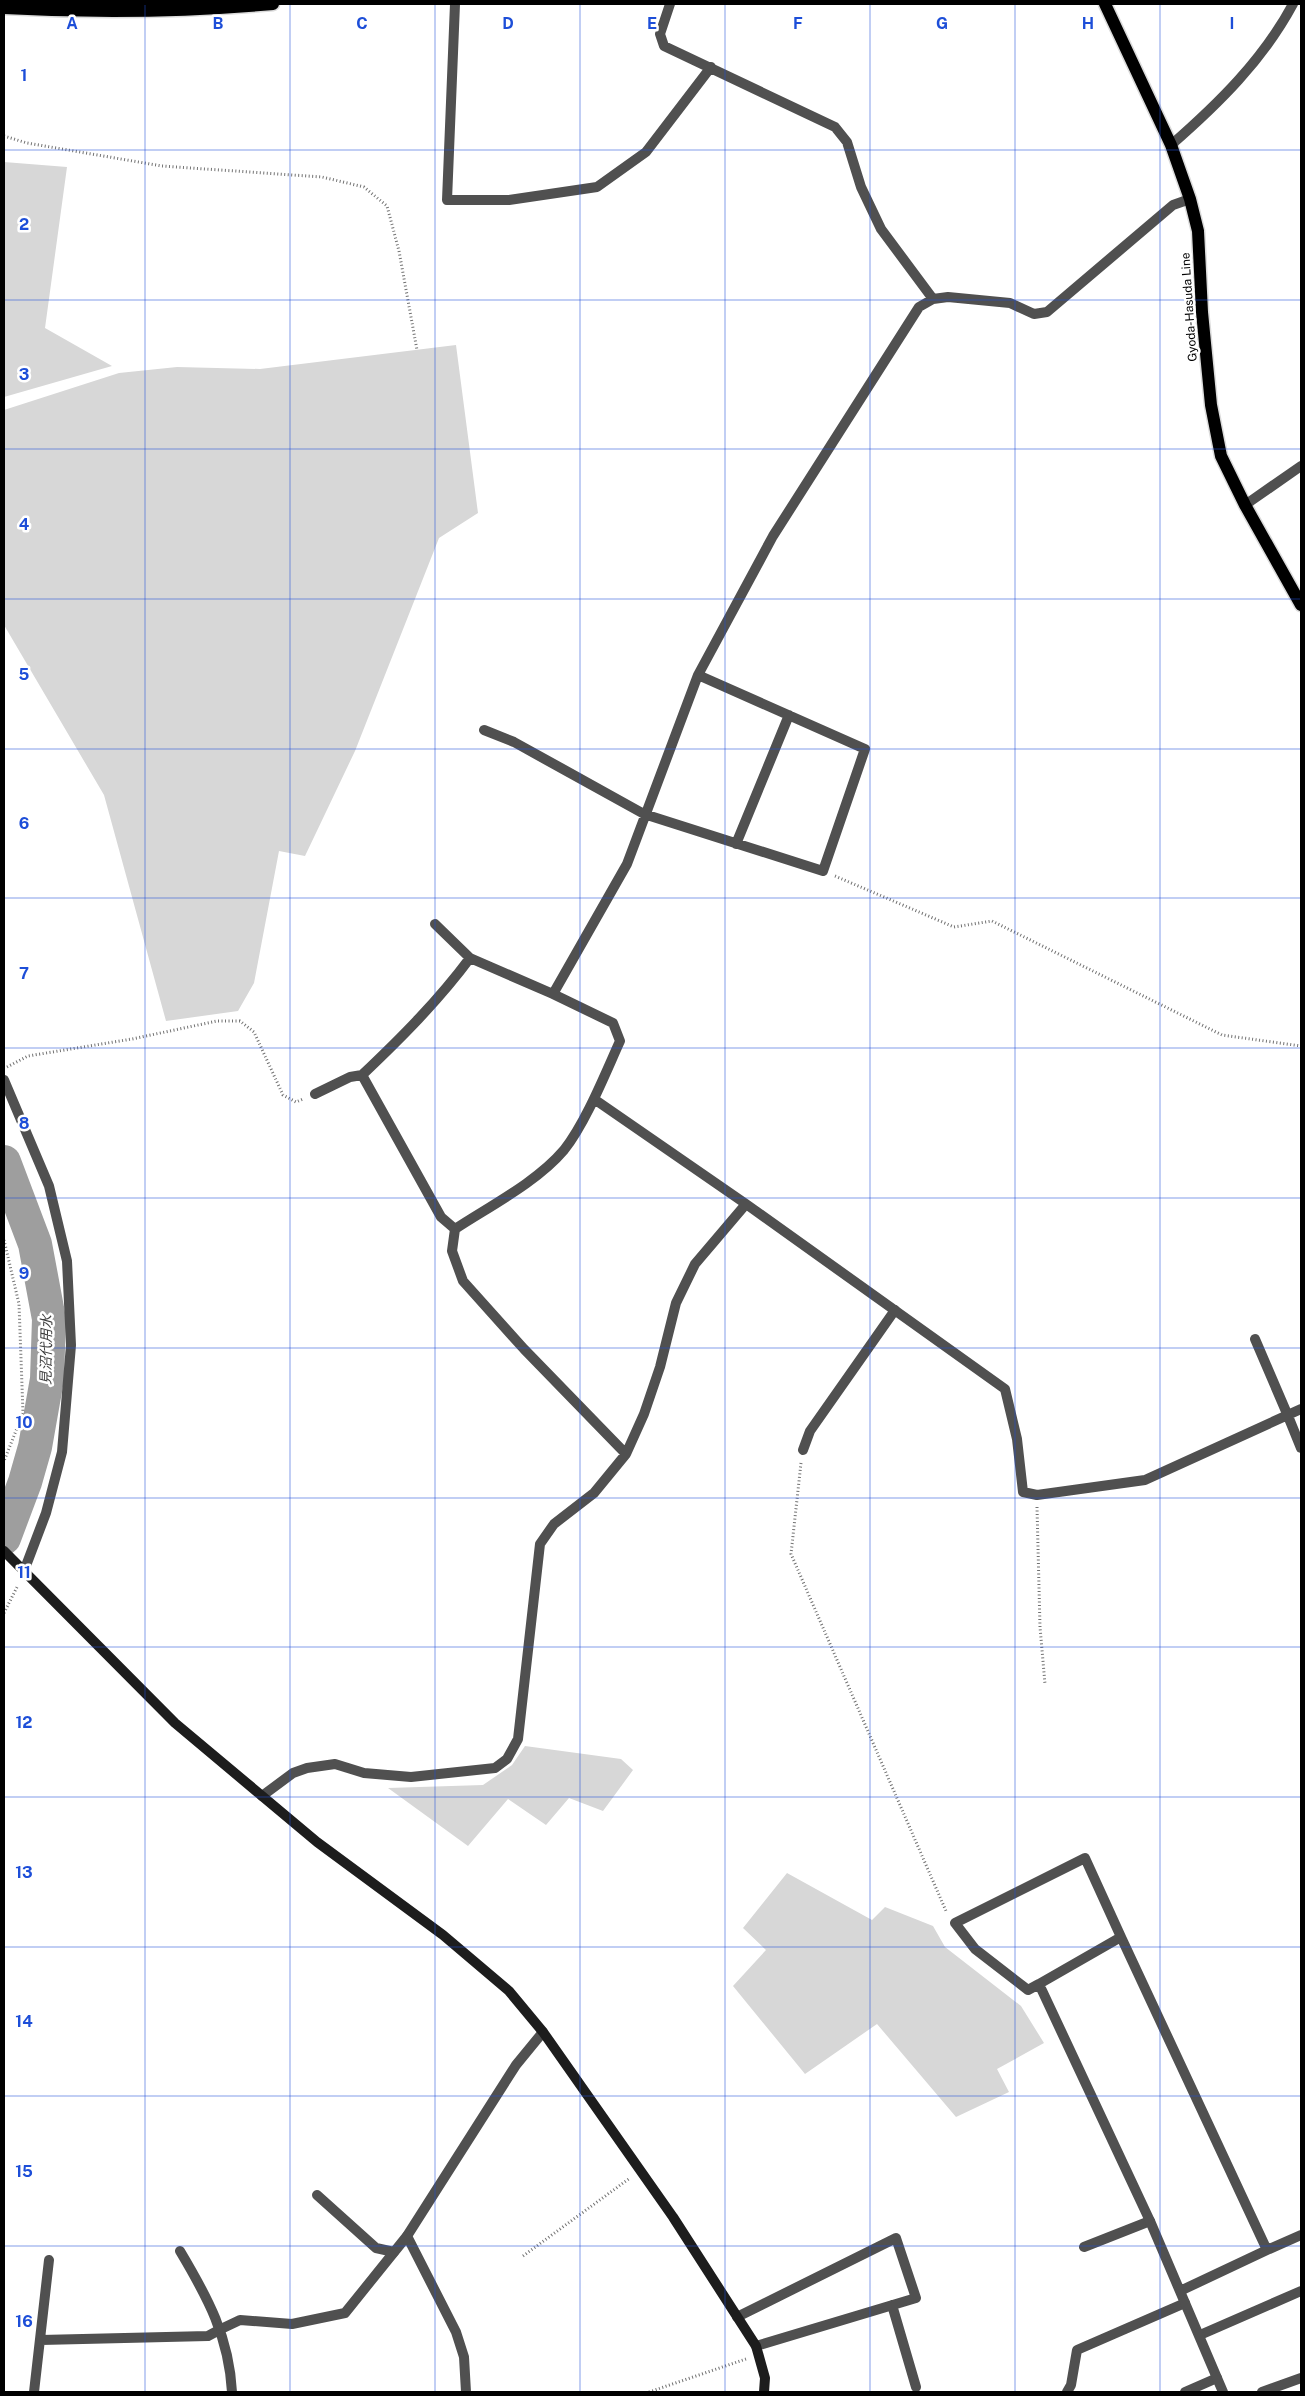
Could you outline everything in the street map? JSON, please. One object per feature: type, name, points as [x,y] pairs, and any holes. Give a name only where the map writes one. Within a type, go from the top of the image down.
[{"type":"main road","points":[[4,8],[124,12],[209,10],[273,4]]},
{"type":"main road","name":"Gyoda-Hasuda Line","points":[[1105,4],[1171,146],[1190,199],[1198,231],[1202,312],[1211,405],[1221,456],[1245,505],[1301,605]]},
{"type":"street","points":[[456,4],[447,200],[509,200],[597,187],[646,152],[711,67]]},
{"type":"street","points":[[670,4],[660,34],[664,46],[835,127],[847,142],[861,187],[881,229],[933,299]]},
{"type":"street","points":[[1171,146],[1213,108],[1255,62],[1278,32],[1293,4]]},
{"type":"street","points":[[553,994],[627,864],[644,814],[698,676],[773,536],[919,307],[933,299],[948,297],[1010,303],[1034,314],[1047,312],[1173,205],[1190,199]]},
{"type":"street","points":[[1245,505],[1301,466]]},
{"type":"street","points":[[484,730],[514,742],[644,814],[823,871],[865,748],[698,676]]},
{"type":"street","points":[[736,844],[789,715]]},
{"type":"street","points":[[435,924],[470,958],[553,994],[613,1023],[620,1040],[594,1099],[564,1149],[544,1170],[455,1229],[452,1252],[463,1281],[524,1349],[626,1454]]},
{"type":"street","points":[[315,1094],[350,1077],[362,1075],[419,1020],[448,988],[470,958]]},
{"type":"street","points":[[362,1075],[441,1216],[455,1229]]},
{"type":"street","points":[[4,1080],[49,1186],[67,1261],[72,1345],[62,1452],[46,1513],[22,1568]]},
{"type":"street","points":[[594,1099],[746,1204],[1006,1389],[1017,1439],[1023,1492],[1037,1495],[1145,1480],[1301,1409]]},
{"type":"street","points":[[262,1796],[292,1773],[307,1768],[335,1764],[364,1773],[411,1777],[495,1768],[507,1758],[518,1739],[540,1544],[554,1524],[594,1493],[626,1454],[650,1395],[680,1295],[695,1264],[746,1204]]},
{"type":"street","points":[[802,1450],[810,1431],[895,1310]]},
{"type":"street","points":[[1256,1339],[1301,1448]]},
{"type":"street","points":[[4,1551],[175,1723],[317,1842],[443,1934],[509,1990],[543,2032],[674,2217],[757,2351],[765,2378],[764,2392]]},
{"type":"street","points":[[1121,1937],[1028,1990],[975,1949],[955,1923],[1084,1858],[1121,1937],[1267,2250]]},
{"type":"street","points":[[1038,1984],[1150,2221],[1223,2392]]},
{"type":"street","points":[[41,2340],[208,2336],[240,2320],[292,2324],[345,2313],[407,2236],[516,2065],[543,2032]]},
{"type":"street","points":[[316,2195],[376,2248],[394,2252]]},
{"type":"street","points":[[1084,2247],[1150,2221]]},
{"type":"street","points":[[1180,2291],[1301,2235]]},
{"type":"street","points":[[407,2236],[456,2332],[464,2357],[466,2392]]},
{"type":"street","points":[[737,2317],[896,2238],[916,2298],[757,2351]]},
{"type":"street","points":[[180,2251],[205,2291],[221,2329],[230,2366],[232,2392]]},
{"type":"street","points":[[34,2392],[49,2260]]},
{"type":"street","points":[[1200,2335],[1301,2291]]},
{"type":"street","points":[[1067,2392],[1071,2385],[1077,2350],[1185,2303]]},
{"type":"street","points":[[892,2305],[916,2387]]},
{"type":"street","points":[[1186,2392],[1217,2378]]},
{"type":"street","points":[[1262,2392],[1301,2378]]},
{"type":"path","points":[[4,136],[27,143],[162,166],[322,177],[364,187],[387,206],[399,252],[417,350]]},
{"type":"path","points":[[823,871],[954,927],[992,921],[1222,1035],[1301,1046]]},
{"type":"path","points":[[4,1068],[28,1056],[132,1039],[217,1021],[240,1021],[254,1032],[283,1095],[296,1102],[315,1094]]},
{"type":"path","points":[[4,1240],[19,1304],[23,1413],[4,1461]]},
{"type":"path","points":[[802,1450],[791,1554],[940,1898],[955,1923]]},
{"type":"path","points":[[1037,1495],[1040,1627],[1045,1684]]},
{"type":"path","points":[[4,1612],[22,1568]]},
{"type":"path","points":[[523,2256],[640,2170]]},
{"type":"path","points":[[649,2392],[757,2351]]},
{"type":"shaded area","points":[[4,162],[67,167],[45,328],[112,366],[4,397]]},
{"type":"shaded area","points":[[456,345],[478,513],[439,538],[355,751],[305,856],[279,851],[254,983],[238,1011],[166,1021],[104,795],[4,625],[4,410],[119,373],[177,367],[260,369]]},
{"type":"shaded area","points":[[525,1746],[621,1759],[633,1770],[603,1811],[569,1798],[546,1825],[508,1799],[468,1846],[388,1788],[483,1785],[512,1765]]},
{"type":"shaded area","points":[[787,1873],[872,1920],[885,1907],[933,1926],[945,1947],[1021,2006],[1044,2043],[997,2069],[1009,2092],[956,2117],[877,2024],[805,2074],[733,1986],[766,1950],[743,1928]]},
{"type":"waterway","name":"見沼代用水","points":[[4,1162],[35,1244],[49,1319],[47,1379],[35,1447],[25,1482],[4,1538]]}]
